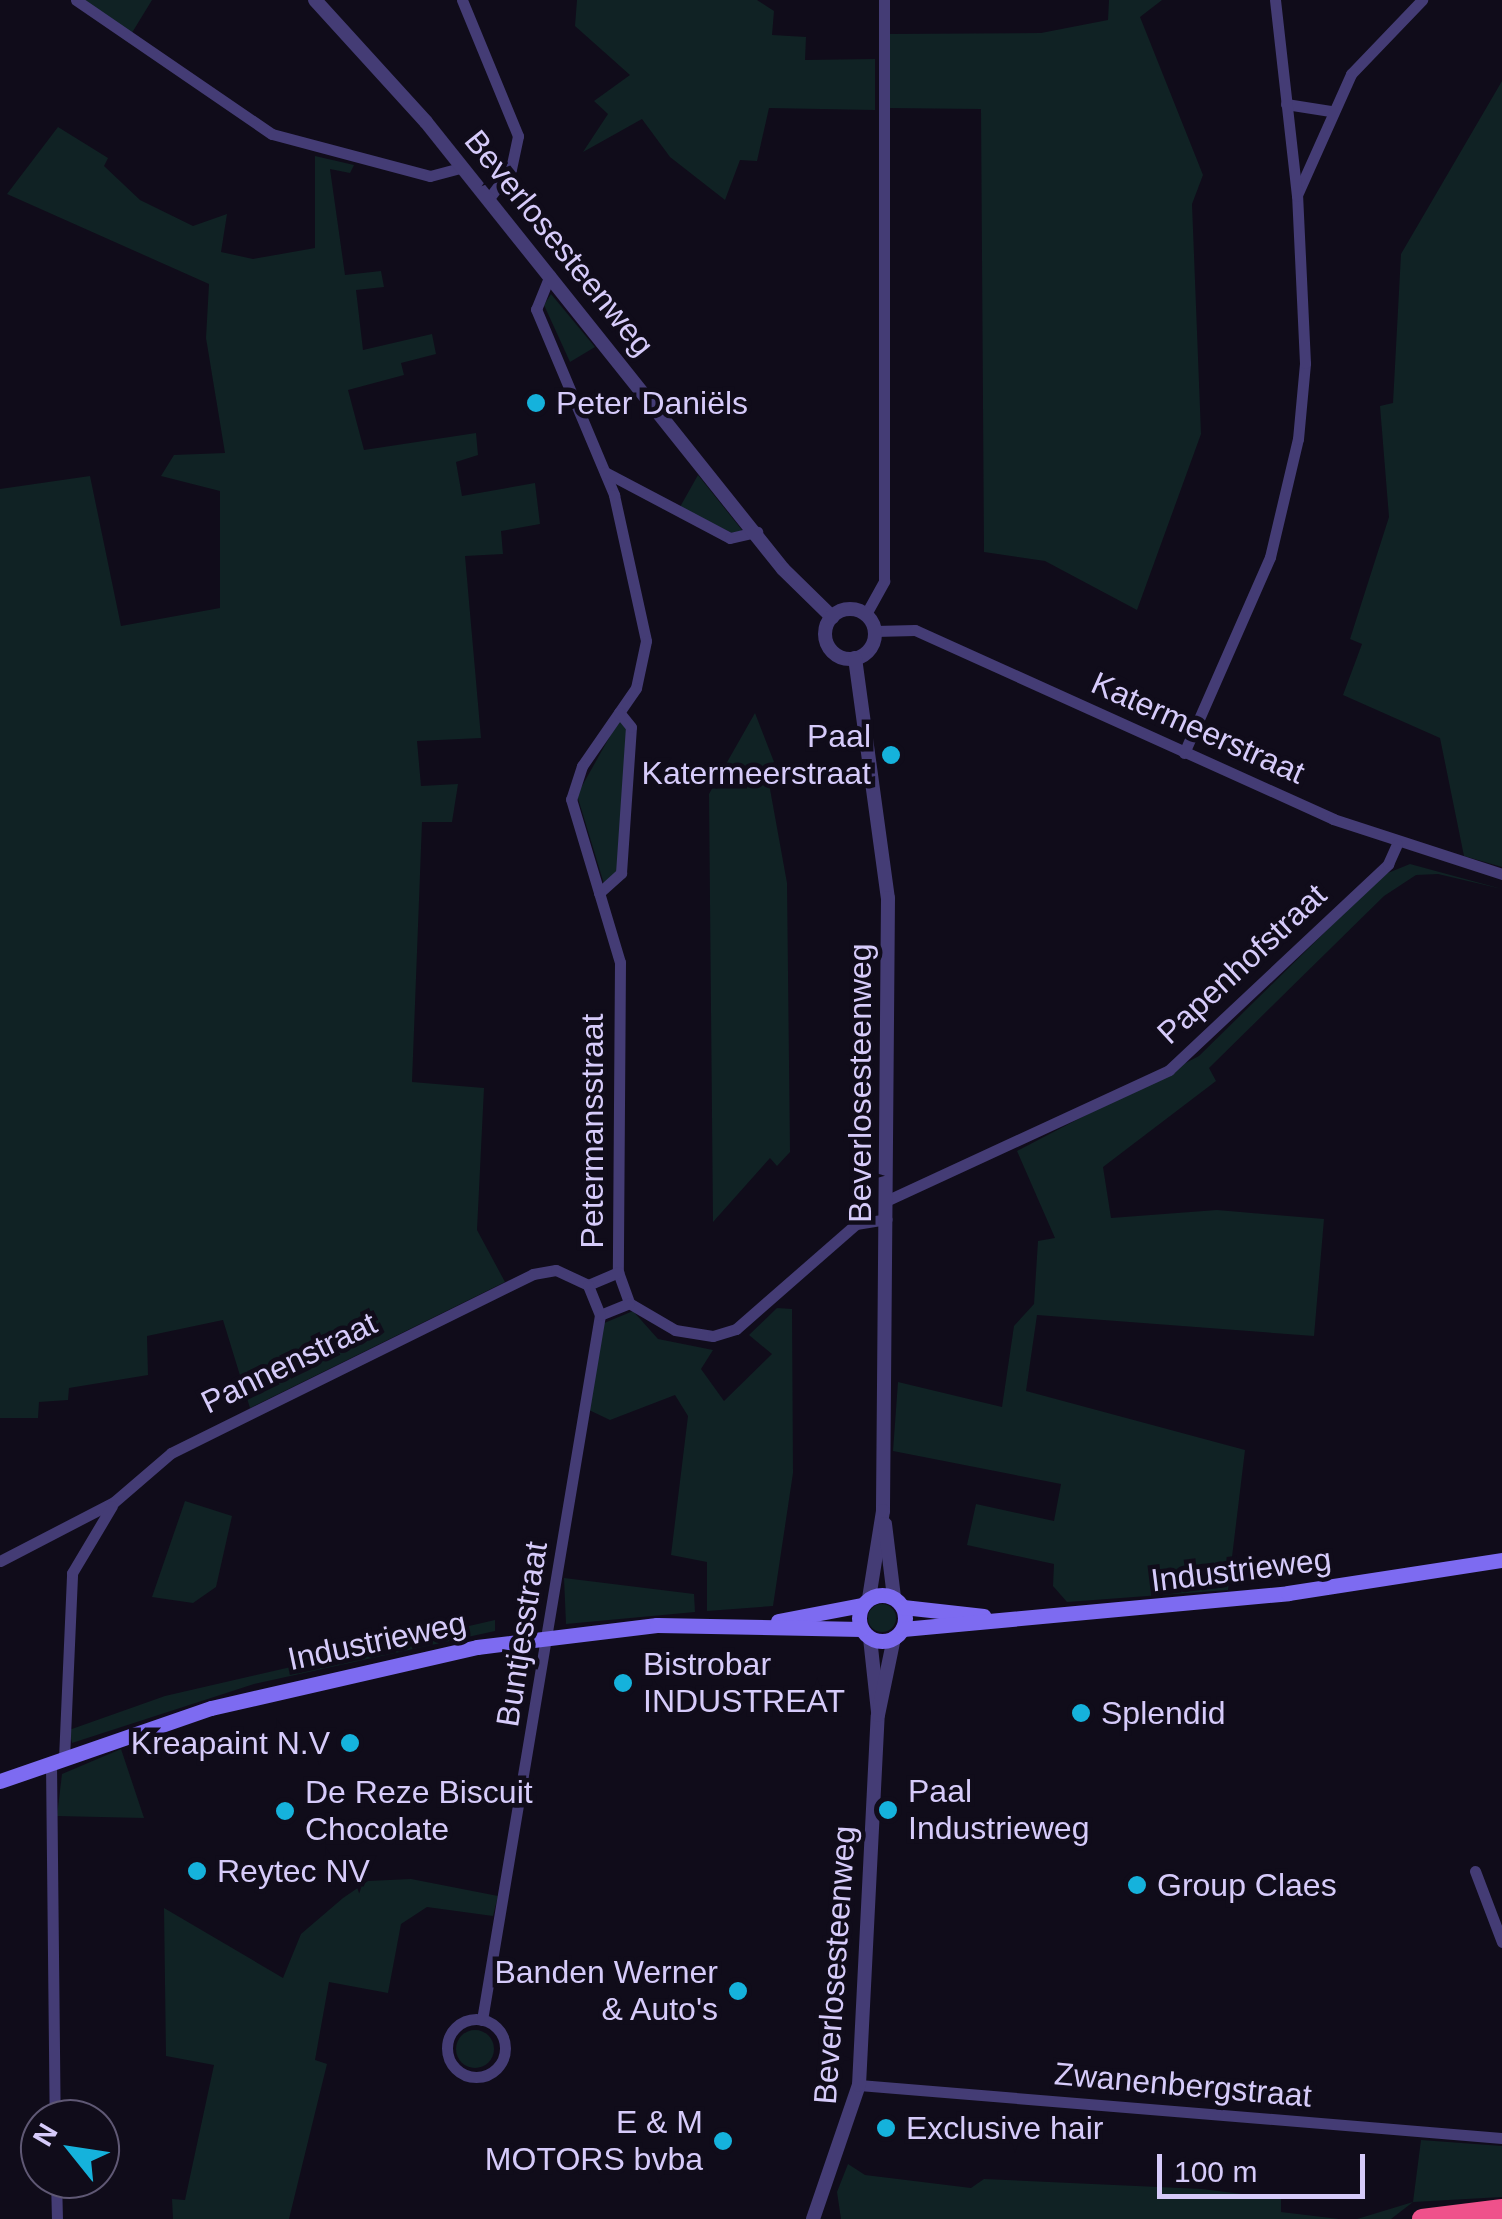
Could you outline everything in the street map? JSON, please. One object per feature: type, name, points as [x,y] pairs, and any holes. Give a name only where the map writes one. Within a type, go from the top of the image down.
[{"type":"highway","points":[[1422,2219],[1502,2209]]},
{"type":"main road","name":"Industrieweg","points":[[778,1621],[866,1634],[898,1634],[984,1616],[1142,1610],[1502,1560]]},
{"type":"main road","name":"Industrieweg","points":[[0,1781],[306,1682],[551,1636],[778,1621],[866,1601],[898,1602],[984,1616]]},
{"type":"main road","points":[[866,1601],[866,1634]]},
{"type":"main road","points":[[898,1602],[898,1634]]},
{"type":"street","points":[[76,0],[272,134],[430,176],[462,167]]},
{"type":"street","name":"Beverlosesteenweg","points":[[315,0],[488,198],[758,532],[832,617],[827,643],[856,658],[887,874],[888,1200],[883,1512],[866,1601]]},
{"type":"street","points":[[462,0],[518,136],[511,169],[488,198]]},
{"type":"street","points":[[832,617],[866,614],[884,590],[884,0]]},
{"type":"street","points":[[1184,752],[1270,557],[1288,494],[1304,363],[1297,196],[1275,0]]},
{"type":"street","points":[[1297,196],[1330,111],[1370,51],[1422,0]]},
{"type":"street","points":[[1286,104],[1330,111]]},
{"type":"street","name":"Petermansstraat","points":[[550,274],[536,308],[605,472],[646,640],[636,688],[571,800],[620,962],[618,1272],[630,1303]]},
{"type":"street","points":[[605,472],[730,538],[758,532]]},
{"type":"street","points":[[856,658],[875,631],[866,614]]},
{"type":"street","name":"Katermeerstraat","points":[[875,631],[916,630],[1397,844],[1502,874]]},
{"type":"street","points":[[599,893],[622,873],[631,726],[619,712]]},
{"type":"street","name":"Papenhofstraat","points":[[888,1200],[1169,1070],[1388,864],[1397,844]]},
{"type":"street","points":[[618,1272],[588,1285],[600,1315],[630,1303],[689,1334],[724,1334],[856,1224],[887,1219]]},
{"type":"street","name":"Pannenstraat","points":[[0,1561],[114,1502],[171,1453],[533,1274],[556,1270],[588,1285]]},
{"type":"street","name":"Buntjesstraat","points":[[482,2020],[551,1636],[600,1315]]},
{"type":"street","points":[[56,2099],[58,1761],[72,1573],[114,1502]]},
{"type":"street","name":"Beverlosesteenweg","points":[[883,1512],[898,1602]]},
{"type":"street","name":"Beverlosesteenweg","points":[[866,1634],[878,1715]]},
{"type":"street","name":"Beverlosesteenweg","points":[[819,2217],[858,2085],[878,1715],[898,1634]]},
{"type":"street","points":[[1474,1871],[1502,1942]]},
{"type":"street","points":[[482,2020],[498,2029],[504,2056],[485,2076],[466,2076],[448,2055],[450,2036],[482,2020]]},
{"type":"street","name":"Zwanenbergstraat","points":[[858,2085],[1502,2138]]},
{"type":"shaded area","points":[[85,0],[152,0],[130,36]]},
{"type":"shaded area","points":[[577,0],[757,0],[774,11],[772,35],[806,37],[805,60],[875,59],[875,110],[769,108],[757,161],[740,160],[725,200],[670,157],[642,119],[583,152],[608,114],[594,101],[630,75],[575,26]]},
{"type":"shaded area","points":[[1109,0],[1162,0],[1140,17],[1203,175],[1192,204],[1201,434],[1137,610],[1045,561],[984,552],[981,109],[888,108],[889,34],[1041,33],[1108,20]]},
{"type":"shaded area","points":[[1502,81],[1502,867],[1464,856],[1440,738],[1343,695],[1362,644],[1350,639],[1389,517],[1380,406],[1393,403],[1401,254]]},
{"type":"shaded area","points":[[58,127],[108,158],[104,166],[140,200],[193,226],[227,214],[221,252],[253,259],[315,248],[315,156],[354,165],[350,173],[330,169],[345,275],[381,271],[384,287],[356,290],[363,350],[432,334],[436,354],[401,363],[404,375],[348,390],[364,450],[476,433],[478,455],[456,462],[462,496],[535,483],[540,524],[501,531],[503,554],[465,556],[481,738],[417,741],[421,786],[458,784],[452,822],[422,822],[412,1082],[484,1088],[477,1230],[505,1282],[250,1408],[223,1320],[147,1336],[148,1375],[69,1388],[68,1400],[39,1402],[38,1418],[0,1418],[0,489],[90,476],[121,626],[220,608],[220,491],[161,476],[174,455],[225,453],[206,338],[209,284],[7,194]]},
{"type":"shaded area","points":[[551,294],[595,347],[570,362],[544,305]]},
{"type":"shaded area","points":[[698,475],[742,530],[736,535],[680,507]]},
{"type":"shaded area","points":[[755,713],[774,762],[766,767],[787,883],[790,1152],[777,1166],[770,1158],[713,1222],[709,794]]},
{"type":"shaded area","points":[[619,720],[627,726],[618,874],[604,884],[577,795]]},
{"type":"shaded area","points":[[1410,864],[1502,889],[1438,874],[1416,875],[1384,896],[1209,1068],[1216,1081],[1103,1167],[1111,1218],[1217,1210],[1324,1219],[1314,1336],[1037,1315],[1026,1391],[1245,1450],[1228,1590],[1067,1602],[1053,1586],[1054,1564],[967,1545],[976,1504],[1054,1521],[1061,1484],[893,1451],[898,1382],[1002,1407],[1014,1326],[1034,1304],[1038,1241],[1055,1238],[1017,1151],[1199,1056],[1383,875]]},
{"type":"shaded area","points":[[777,1308],[792,1309],[793,1473],[773,1606],[707,1611],[707,1562],[671,1555],[688,1416],[675,1395],[610,1420],[589,1410],[602,1324],[633,1311],[658,1339],[713,1350],[701,1369],[724,1401],[772,1354],[749,1335]]},
{"type":"shaded area","points":[[185,1501],[232,1516],[216,1587],[193,1603],[152,1597]]},
{"type":"shaded area","points":[[564,1578],[694,1594],[695,1612],[566,1624]]},
{"type":"shaded area","points":[[882,1604],[892,1608],[896,1618],[892,1628],[882,1632],[872,1628],[868,1618],[872,1608]]},
{"type":"shaded area","points":[[495,1620],[495,1631],[254,1684],[72,1743],[69,1730],[165,1696]]},
{"type":"shaded area","points":[[121,1749],[144,1818],[57,1816],[62,1774]]},
{"type":"shaded area","points":[[411,1879],[498,1896],[493,1916],[427,1907],[401,1924],[388,1993],[329,1982],[315,2060],[327,2064],[289,2219],[173,2219],[172,2199],[185,2200],[214,2065],[166,2056],[164,1908],[283,1978],[301,1934],[343,1898],[368,1881]]},
{"type":"shaded area","points":[[475,2030],[488,2036],[494,2049],[488,2062],[475,2068],[462,2062],[456,2049],[462,2036]]},
{"type":"shaded area","points":[[1421,2140],[1502,2146],[1502,2197],[1413,2202]]},
{"type":"shaded area","points":[[848,2164],[865,2175],[971,2188],[984,2179],[1202,2189],[1281,2199],[1281,2212],[1339,2219],[841,2219],[837,2192]]},
{"type":"shaded area","points":[[1413,2202],[1391,2219],[1357,2219]]},
{"type":"place","name":"Peter Daniëls","points":[[536,403]]},
{"type":"place","name":"Paal Katermeerstraat","points":[[891,755]]},
{"type":"place","name":"Bistrobar INDUSTREAT","points":[[623,1683]]},
{"type":"place","name":"Splendid","points":[[1081,1713]]},
{"type":"place","name":"Kreapaint N.V","points":[[350,1743]]},
{"type":"place","name":"Paal Industrieweg","points":[[888,1810]]},
{"type":"place","name":"De Reze Biscuit Chocolate","points":[[285,1811]]},
{"type":"place","name":"Reytec NV","points":[[197,1871]]},
{"type":"place","name":"Group Claes","points":[[1137,1885]]},
{"type":"place","name":"Banden Werner & Auto's","points":[[738,1991]]},
{"type":"place","name":"Exclusive hair","points":[[886,2128]]},
{"type":"place","name":"E & M MOTORS bvba","points":[[723,2141]]}]
